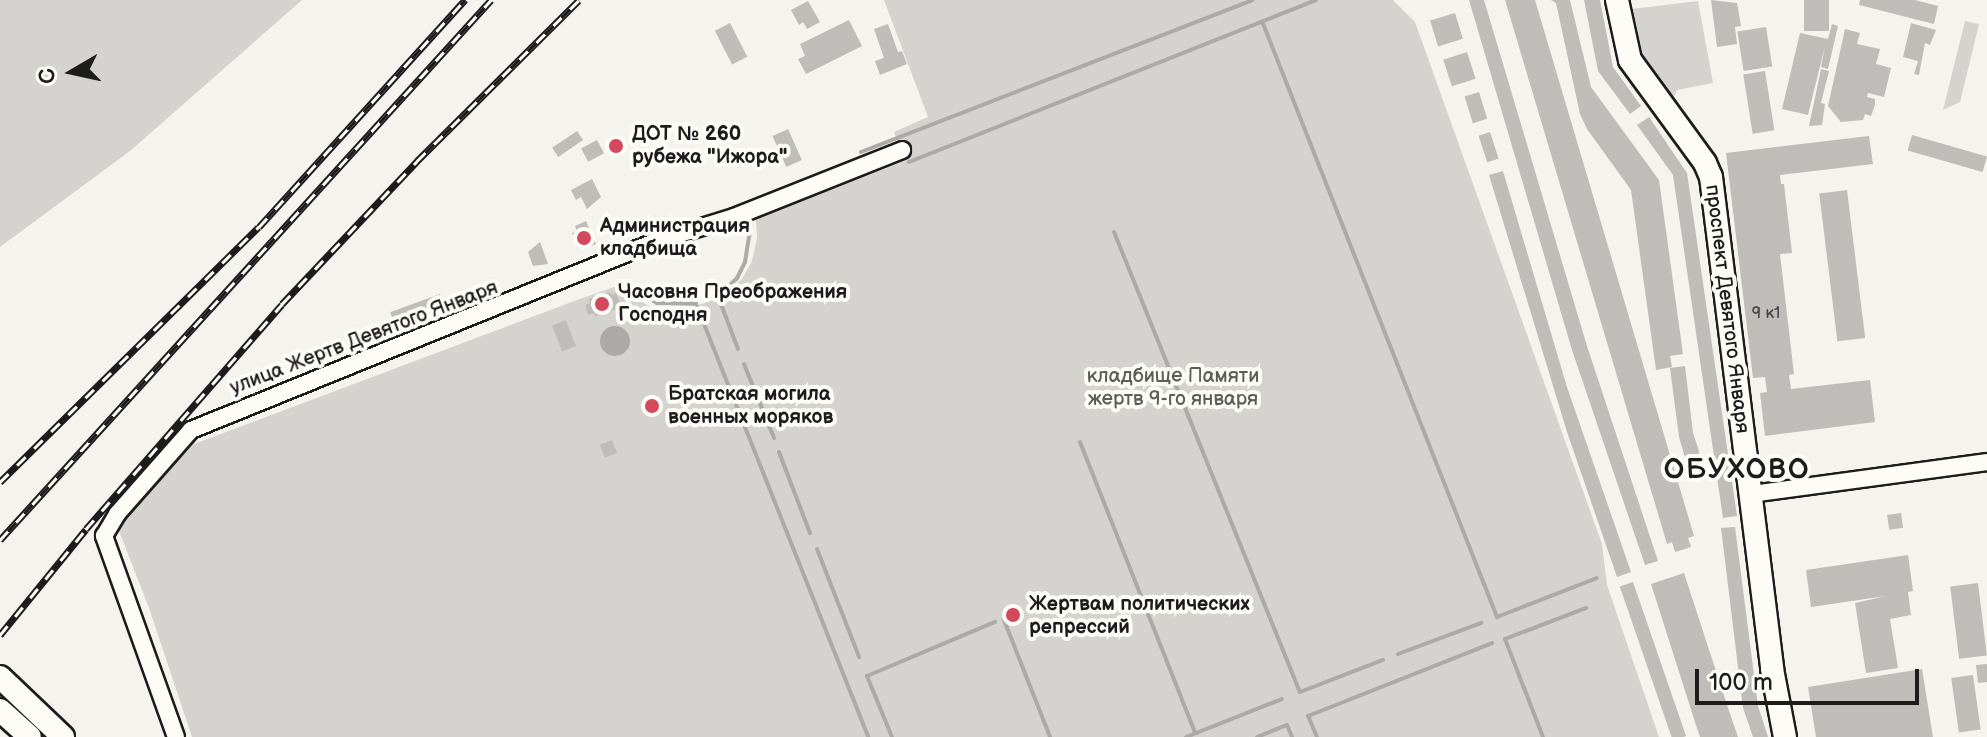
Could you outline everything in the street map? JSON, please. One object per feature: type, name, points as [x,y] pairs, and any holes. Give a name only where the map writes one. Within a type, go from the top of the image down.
[{"type":"street","name":"проспект Девятого Января","points":[[1617,0],[1623,43],[1630,60],[1705,163],[1711,177],[1772,669],[1785,737]]},
{"type":"street","name":"улица Жертв Девятого Января","points":[[176,737],[104,536],[117,514],[201,424],[680,233],[734,217],[902,150]]},
{"type":"street","points":[[1751,494],[1987,462]]},
{"type":"street","points":[[0,677],[63,737]]},
{"type":"street","points":[[0,710],[30,737]]},
{"type":"green space","points":[[0,0],[302,0],[130,151],[0,247]]},
{"type":"green space","name":"кладбище Памяти жертв 9-го января","points":[[884,0],[1393,0],[1415,22],[1602,544],[1607,585],[1659,737],[192,737],[149,608],[119,531],[119,521],[194,444],[577,300],[617,286],[655,310],[674,313],[723,297],[742,279],[752,261],[757,238],[756,219],[905,161],[894,132],[928,117]]},
{"type":"green space","points":[[1698,1],[1713,83],[1677,90],[1671,104],[1642,63],[1626,15],[1632,9]]},
{"type":"green space","points":[[1965,21],[1979,24],[1960,102],[1943,110]]},
{"type":"shaded area","points":[[615,326],[626,330],[630,341],[626,352],[615,356],[604,352],[600,341],[604,330]]},
{"type":"building","points":[[1469,0],[1484,0],[1587,346],[1658,561],[1645,565],[1572,350]]},
{"type":"building","points":[[1505,0],[1535,0],[1694,536],[1688,538],[1691,547],[1675,552],[1672,542],[1667,544]]},
{"type":"building","points":[[1551,0],[1570,0],[1591,87],[1659,180],[1683,354],[1670,356],[1672,367],[1656,370],[1631,190],[1587,129],[1580,114],[1556,3]]},
{"type":"building","points":[[1584,0],[1600,0],[1613,67],[1641,106],[1630,114],[1598,71]]},
{"type":"building","points":[[1711,0],[1737,3],[1741,26],[1735,27],[1737,44],[1717,47]]},
{"type":"building","points":[[1804,0],[1829,0],[1829,31],[1804,31]]},
{"type":"building","points":[[1860,0],[1915,0],[1938,6],[1934,24],[1859,5]]},
{"type":"building","points":[[808,1],[820,22],[807,29],[803,22],[799,25],[791,10]]},
{"type":"building","points":[[1455,13],[1463,39],[1438,46],[1430,21]]},
{"type":"building","points":[[849,20],[862,46],[806,74],[798,59],[805,56],[800,44]]},
{"type":"building","points":[[730,23],[747,57],[732,65],[715,31]]},
{"type":"building","points":[[1911,23],[1936,30],[1930,45],[1925,43],[1919,75],[1914,74],[1918,61],[1903,57]]},
{"type":"building","points":[[888,24],[898,52],[902,51],[907,64],[880,75],[875,61],[884,58],[874,29]]},
{"type":"building","points":[[1832,24],[1838,26],[1828,69],[1821,67],[1825,46],[1808,115],[1782,109],[1800,33],[1828,39]]},
{"type":"building","points":[[1766,27],[1772,67],[1744,71],[1737,32]]},
{"type":"building","points":[[1845,29],[1860,33],[1857,44],[1880,49],[1876,64],[1891,68],[1884,97],[1868,93],[1867,97],[1875,99],[1871,116],[1865,114],[1863,120],[1841,122],[1828,106]]},
{"type":"building","points":[[1467,52],[1476,79],[1452,86],[1443,60]]},
{"type":"building","points":[[1821,69],[1829,71],[1821,103],[1825,104],[1822,125],[1809,126]]},
{"type":"building","points":[[1765,71],[1774,130],[1753,134],[1743,74]]},
{"type":"building","points":[[1479,92],[1487,119],[1473,123],[1465,96]]},
{"type":"building","points":[[1649,117],[1687,173],[1737,516],[1723,518],[1673,175],[1637,125]]},
{"type":"building","points":[[735,125],[739,135],[721,143],[716,132]]},
{"type":"building","points":[[788,129],[802,160],[786,167],[772,136]]},
{"type":"building","points":[[577,131],[583,140],[558,157],[552,148]]},
{"type":"building","points":[[1490,132],[1499,159],[1487,162],[1479,136]]},
{"type":"building","name":"ДОТ № 260 рубежа \"Ижора\"","points":[[616,135],[625,144],[616,153],[607,144]]},
{"type":"building","points":[[1912,135],[1987,156],[1983,172],[1908,150]]},
{"type":"building","points":[[1869,136],[1873,164],[1780,175],[1781,184],[1784,184],[1792,253],[1780,254],[1794,374],[1789,375],[1791,389],[1870,380],[1875,422],[1765,436],[1760,393],[1767,392],[1765,377],[1753,378],[1726,153]]},
{"type":"building","points":[[597,140],[604,153],[588,162],[581,148]]},
{"type":"building","points":[[1503,171],[1567,387],[1631,572],[1617,577],[1567,432],[1489,175]]},
{"type":"building","points":[[592,179],[601,197],[587,209],[581,197],[576,200],[571,190]]},
{"type":"building","points":[[1847,190],[1865,338],[1837,341],[1819,193]]},
{"type":"building","name":"Администрация кладбища","points":[[586,221],[596,244],[585,249],[582,243],[578,246],[572,233],[577,231],[575,226]]},
{"type":"building","points":[[540,242],[548,264],[533,266],[528,252]]},
{"type":"building","name":"Часовня Преображения Господня","points":[[610,292],[611,295],[616,293],[620,303],[615,305],[616,309],[595,316],[594,313],[588,315],[585,305],[590,303],[589,299]]},
{"type":"building","points":[[440,294],[445,308],[395,326],[390,312]]},
{"type":"building","points":[[566,320],[576,346],[562,352],[552,325]]},
{"type":"building","points":[[1685,366],[1693,433],[1699,451],[1698,458],[1686,461],[1679,437],[1670,368]]},
{"type":"building","points":[[612,440],[617,453],[605,458],[600,445]]},
{"type":"building","points":[[1901,513],[1903,528],[1889,530],[1887,515]]},
{"type":"building","points":[[1735,527],[1758,706],[1768,737],[1753,737],[1743,708],[1721,528]]},
{"type":"building","points":[[1908,555],[1913,591],[1908,592],[1911,615],[1890,619],[1898,668],[1866,673],[1855,603],[1886,596],[1811,607],[1806,570]]},
{"type":"building","points":[[1684,573],[1738,737],[1700,737],[1694,719],[1651,584]]},
{"type":"building","points":[[1633,582],[1686,736],[1672,737],[1620,587]]},
{"type":"building","points":[[1978,583],[1987,655],[1959,659],[1950,586]]},
{"type":"building","points":[[1987,664],[1987,682],[1978,683],[1976,665]]},
{"type":"building","points":[[1922,669],[1933,737],[1816,737],[1808,687]]},
{"type":"building","points":[[1973,675],[1981,729],[1959,733],[1951,678]]},
{"type":"waterway","points":[[861,152],[1253,0]]},
{"type":"waterway","points":[[909,162],[1316,0]]},
{"type":"waterway","points":[[1262,21],[1497,617],[1597,578]]},
{"type":"waterway","points":[[738,349],[718,296],[737,278],[745,262],[751,224]]},
{"type":"waterway","points":[[1114,232],[1300,692],[1383,660]]},
{"type":"waterway","points":[[626,283],[657,303],[696,304],[868,737]]},
{"type":"waterway","points":[[744,364],[774,438]]},
{"type":"waterway","points":[[1080,442],[1195,733]]},
{"type":"waterway","points":[[779,452],[810,533]]},
{"type":"waterway","points":[[817,549],[859,657]]},
{"type":"waterway","points":[[1543,737],[1505,639],[1586,608]]},
{"type":"waterway","points":[[1004,620],[1050,737]]},
{"type":"waterway","points":[[892,737],[867,676],[995,622]]},
{"type":"waterway","points":[[1398,654],[1481,623]]},
{"type":"waterway","points":[[1317,737],[1308,716],[1492,643]]},
{"type":"waterway","points":[[1186,737],[1282,699]]},
{"type":"waterway","points":[[1257,737],[1287,725],[1292,737]]},
{"type":"railway","points":[[0,482],[259,227],[465,0]]},
{"type":"railway","points":[[0,540],[491,0]]},
{"type":"railway","points":[[0,635],[86,529],[282,304],[417,161],[579,0]]},
{"type":"place","name":"ДОТ № 260 рубежа \"Ижора\"","points":[[616,146]]},
{"type":"place","name":"Администрация кладбища","points":[[584,238]]},
{"type":"place","name":"Часовня Преображения Господня","points":[[602,304]]},
{"type":"place","name":"Братская могила военных моряков","points":[[652,406]]},
{"type":"place","name":"Жертвам политических репрессий","points":[[1013,615]]},
{"type":"district","name":"ОБУХОВО","points":[[1737,470]]}]
